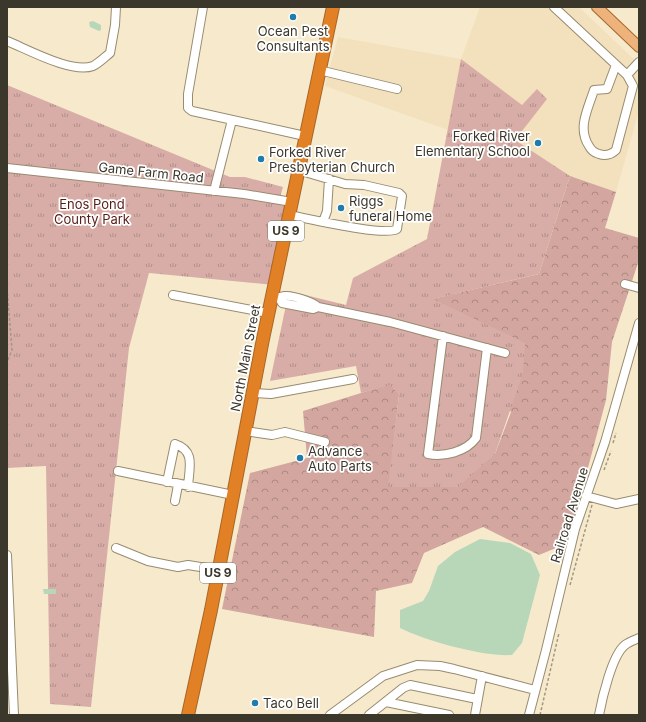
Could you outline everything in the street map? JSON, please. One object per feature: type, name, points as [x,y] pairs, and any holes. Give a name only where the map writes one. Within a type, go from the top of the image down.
[{"type":"highway","name":"North Main Street","points":[[188,715],[219,570],[268,313],[276,297],[289,215],[333,7]]},
{"type":"main road","points":[[597,7],[639,47]]},
{"type":"street","points":[[7,41],[67,65],[80,67],[92,66],[110,53],[115,25],[116,7]]},
{"type":"street","points":[[203,7],[188,94],[188,108],[192,111],[305,136]]},
{"type":"street","points":[[554,7],[627,75],[633,86],[616,150],[610,154],[597,154],[591,149],[585,138],[583,126],[594,90],[607,89],[616,65]]},
{"type":"street","points":[[627,75],[639,62]]},
{"type":"street","points":[[319,70],[397,89]]},
{"type":"street","points":[[214,191],[232,120]]},
{"type":"street","name":"Game Farm Road","points":[[7,168],[214,191],[292,202]]},
{"type":"street","points":[[289,215],[346,227],[387,231],[397,229],[402,196],[399,193],[364,185],[346,184],[298,170]]},
{"type":"street","points":[[323,222],[327,211],[329,179]]},
{"type":"street","points":[[625,284],[639,288]]},
{"type":"street","points":[[173,295],[268,313]]},
{"type":"street","points":[[276,297],[282,303],[313,309],[318,307],[390,322],[505,353]]},
{"type":"street","name":"Railroad Avenue","points":[[528,715],[548,643],[575,529],[605,442],[639,323]]},
{"type":"street","points":[[443,336],[428,454],[440,457],[471,446],[476,438],[487,348]]},
{"type":"street","points":[[252,393],[271,394],[354,378]]},
{"type":"street","points":[[245,431],[272,435],[285,432],[325,442]]},
{"type":"street","points":[[168,482],[175,444],[184,447],[189,456],[188,487]]},
{"type":"street","points":[[118,471],[178,485],[233,495]]},
{"type":"street","points":[[175,502],[178,485]]},
{"type":"street","points":[[586,496],[616,504],[639,499]]},
{"type":"street","points":[[116,548],[148,560],[178,567],[188,565],[219,570]]},
{"type":"street","points":[[7,555],[14,715]]},
{"type":"street","points":[[599,715],[602,698],[614,662],[624,645],[639,638]]},
{"type":"street","points":[[330,715],[383,676],[417,665],[440,666],[535,690]]},
{"type":"street","points":[[475,715],[482,676]]},
{"type":"street","points":[[369,715],[410,685],[478,699]]},
{"type":"street","points":[[386,702],[449,715]]},
{"type":"path","points":[[7,288],[12,350],[7,362]]},
{"type":"path","points":[[568,592],[592,505]]},
{"type":"path","points":[[540,715],[560,627]]},
{"type":"shaded area","name":"Forked River Elementary School","points":[[480,7],[579,7],[639,64],[639,111],[616,192],[570,176],[428,236],[448,130],[325,86],[338,37],[461,59]]},
{"type":"shaded area","points":[[93,21],[101,25],[101,30],[99,31],[90,27],[89,22]]},
{"type":"shaded area","points":[[480,539],[510,543],[531,554],[540,575],[522,643],[512,655],[471,651],[439,643],[400,628],[400,610],[423,601],[429,591],[438,566],[455,552]]},
{"type":"shaded area","points":[[43,589],[56,589],[56,594],[44,594]]},
{"type":"green space","points":[[461,59],[522,105],[537,89],[547,99],[515,140],[570,176],[539,274],[433,299],[525,343],[523,373],[495,454],[458,487],[388,487],[399,394],[390,385],[361,393],[356,366],[270,381],[289,291],[346,305],[353,278],[427,239]]},
{"type":"green space","name":"Enos Pond County Park","points":[[7,85],[230,177],[245,177],[283,187],[280,197],[292,202],[274,285],[149,273],[129,348],[91,707],[50,704],[46,466],[7,468]]},
{"type":"green space","points":[[570,176],[616,192],[605,228],[639,238],[639,260],[612,342],[606,400],[568,543],[539,555],[483,527],[424,553],[412,583],[376,591],[374,637],[222,609],[250,473],[307,458],[303,411],[390,384],[399,394],[389,487],[495,454],[511,412],[432,299],[539,274]]},
{"type":"place","name":"Ocean Pest Consultants","points":[[293,17]]},
{"type":"place","name":"Forked River Elementary School","points":[[538,143]]},
{"type":"place","name":"Forked River Presbyterian Church","points":[[261,159]]},
{"type":"place","name":"Riggs funeral Home","points":[[341,208]]},
{"type":"place","name":"Advance Auto Parts","points":[[300,458]]},
{"type":"place","name":"Taco Bell","points":[[255,703]]}]
